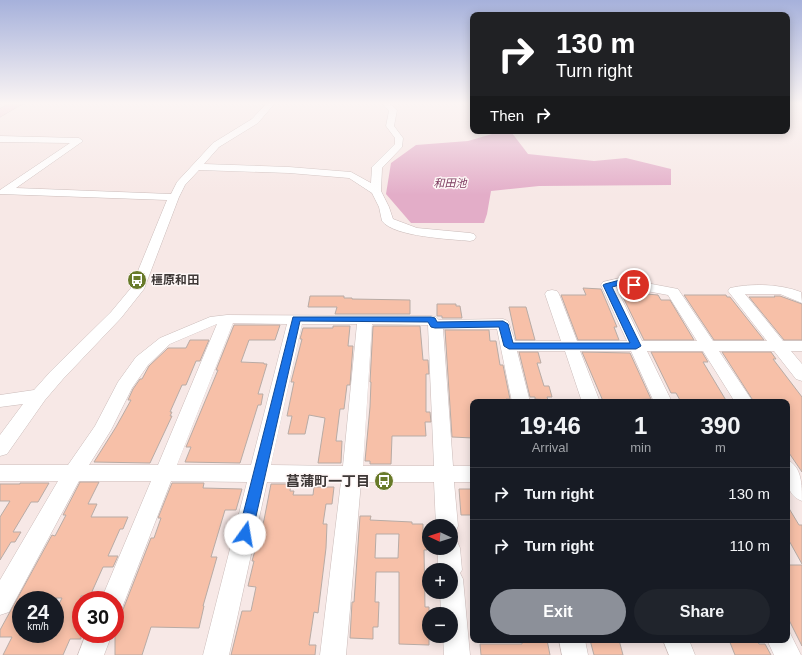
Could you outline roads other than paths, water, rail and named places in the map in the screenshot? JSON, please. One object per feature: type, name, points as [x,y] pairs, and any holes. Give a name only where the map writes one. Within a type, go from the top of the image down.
[{"type":"street","points":[[0,449],[39,396],[57,375],[116,315],[137,289],[174,196],[181,184],[216,145],[235,134]]},
{"type":"street","points":[[396,134],[399,138],[399,145],[377,167],[376,191],[384,207],[388,221],[399,227],[430,233],[470,237]]},
{"type":"street","points":[[0,139],[79,140],[3,192]]},
{"type":"street","points":[[196,167],[289,170],[351,175],[376,191]]},
{"type":"street","points":[[3,192],[174,196]]},
{"type":"street","points":[[662,399],[608,285],[620,282],[672,292],[742,399]]},
{"type":"street","points":[[802,298],[799,295],[785,290],[735,291],[802,376]]},
{"type":"street","points":[[552,294],[590,399]]},
{"type":"street","points":[[117,591],[227,319]]},
{"type":"street","points":[[216,655],[296,319]]},
{"type":"street","points":[[333,655],[352,474],[365,319]]},
{"type":"street","points":[[0,603],[73,474],[102,430],[124,386],[142,361],[165,341],[214,320],[431,320],[435,325],[446,519]]},
{"type":"street","points":[[435,325],[503,324],[520,399]]},
{"type":"street","points":[[509,346],[802,346]]},
{"type":"street","points":[[0,401],[39,396]]},
{"type":"street","points":[[0,473],[470,474]]},
{"type":"street","points":[[453,599],[457,655]]},
{"type":"street","points":[[91,655],[96,643]]},
{"type":"street","points":[[573,643],[575,655]]},
{"type":"street","points":[[677,643],[682,655]]},
{"type":"street","points":[[782,643],[788,655]]},
{"type":"water","name":"和田池","points":[[492,134],[513,134],[528,154],[594,161],[626,158],[671,169],[671,185],[539,186],[491,191],[484,223],[411,223],[386,194],[391,163],[416,145],[468,141]]},
{"type":"place","name":"橿原和田","points":[[137,280]]},
{"type":"place","name":"菖蒲町一丁目","points":[[384,481]]}]
